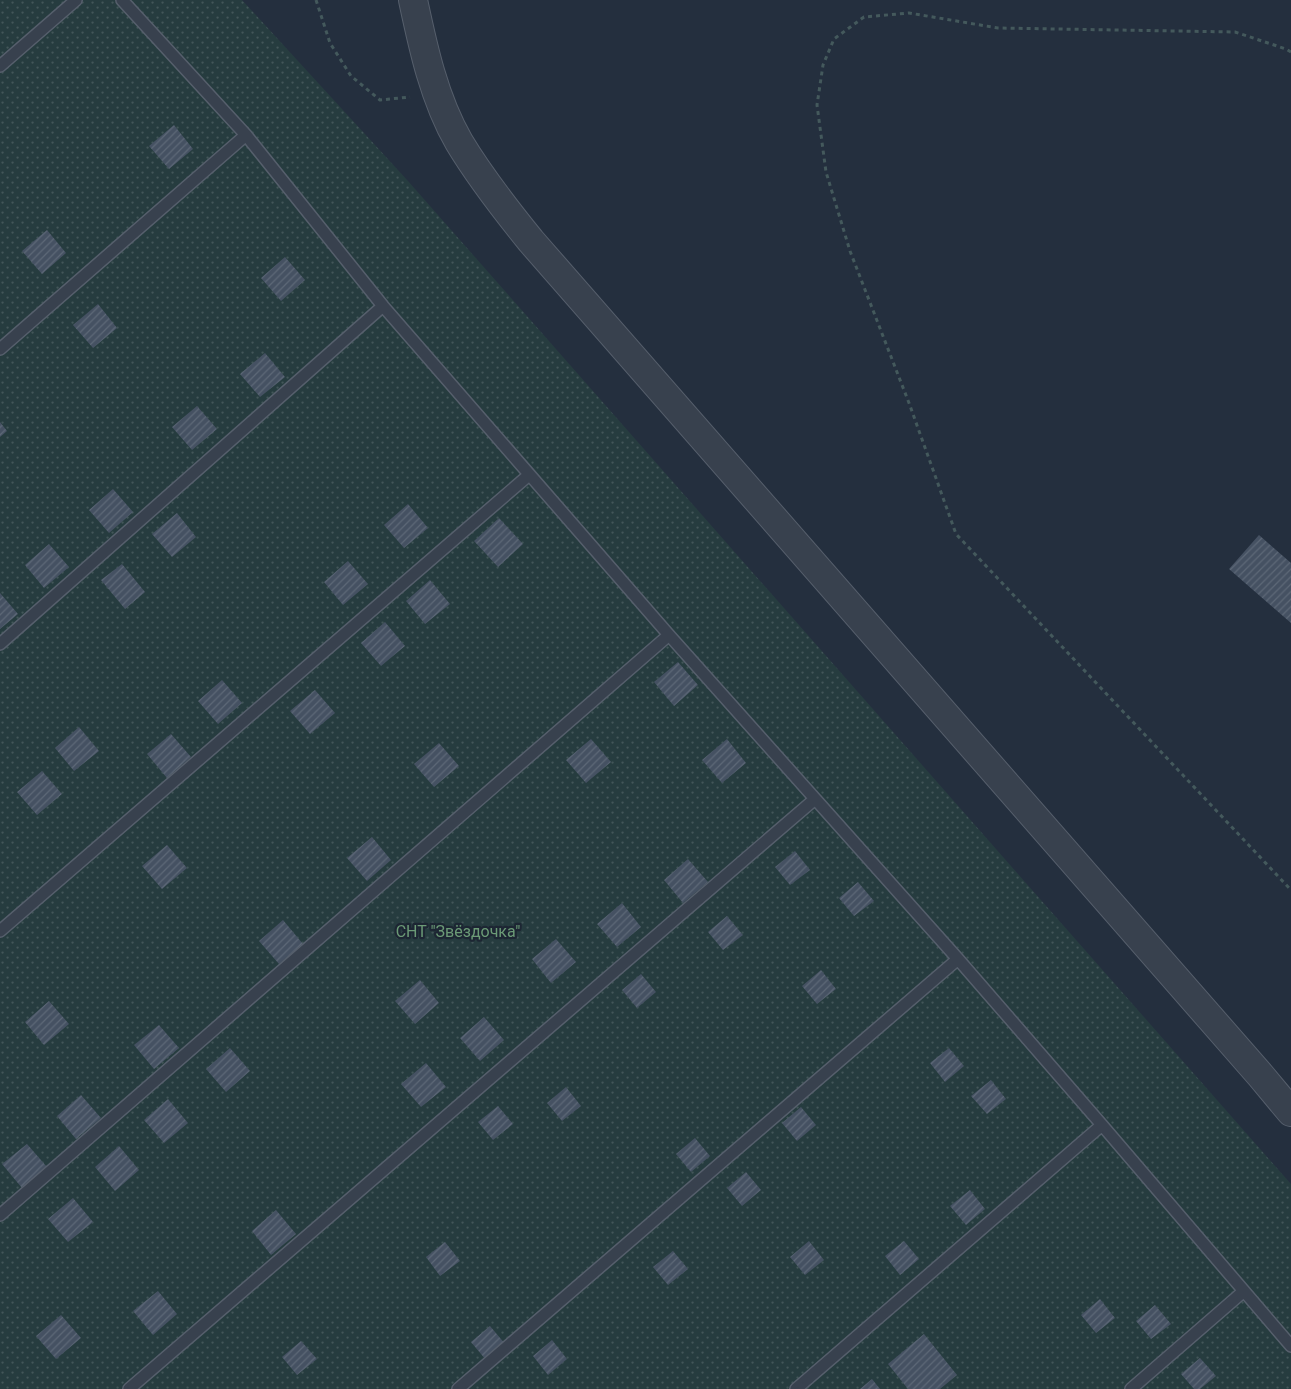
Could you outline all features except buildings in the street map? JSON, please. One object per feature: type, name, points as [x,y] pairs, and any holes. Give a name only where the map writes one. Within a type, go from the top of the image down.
[{"type":"street","points":[[413,0],[438,95],[458,140],[488,187],[531,241],[1291,1112]]},
{"type":"lane","points":[[0,66],[76,0]]},
{"type":"lane","points":[[122,0],[246,135],[383,306],[668,635],[958,959],[1291,1346]]},
{"type":"lane","points":[[0,349],[246,135]]},
{"type":"lane","points":[[0,644],[383,306]]},
{"type":"lane","points":[[0,931],[529,475]]},
{"type":"lane","points":[[0,1215],[668,635]]},
{"type":"lane","points":[[129,1389],[815,799]]},
{"type":"lane","points":[[458,1389],[958,959]]},
{"type":"lane","points":[[796,1389],[1102,1125]]},
{"type":"lane","points":[[1130,1389],[1244,1291]]},
{"type":"path","points":[[316,0],[330,43],[351,76],[380,100],[438,95]]},
{"type":"path","points":[[1291,52],[1286,48],[1235,32],[998,28],[909,13],[864,16],[834,39],[823,65],[817,105],[826,172],[850,251],[909,403],[956,534],[1291,890]]},
{"type":"green space","name":"СНТ \"Звёздочка\"","points":[[0,0],[242,0],[408,181],[1291,1184],[1291,1389],[0,1389]]}]
